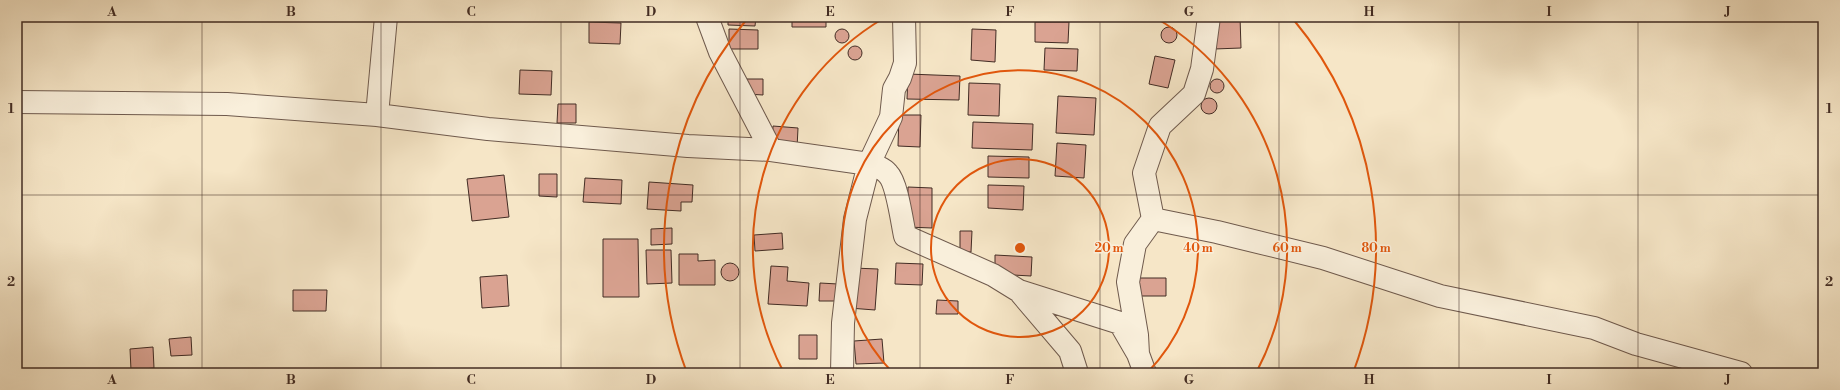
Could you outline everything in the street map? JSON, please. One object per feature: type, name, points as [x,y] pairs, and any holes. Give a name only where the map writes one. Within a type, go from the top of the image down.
[{"type":"street","points":[[377,115],[386,17]]},
{"type":"street","points":[[707,17],[720,52],[771,150]]},
{"type":"street","points":[[842,373],[843,323],[856,218],[869,164],[891,117],[894,89],[900,78],[905,63],[904,17]]},
{"type":"street","points":[[1141,363],[1138,335],[1128,282],[1135,244],[1153,219],[1144,173],[1160,126],[1194,94],[1202,69],[1209,17]]},
{"type":"street","points":[[17,102],[227,104],[377,115],[488,129],[688,146],[771,150],[869,164],[880,167],[889,174],[898,199],[905,236],[993,275],[1019,291],[1120,323],[1141,363]]},
{"type":"street","points":[[1153,219],[1218,232],[1323,258],[1440,296],[1594,328],[1636,344],[1741,373]]},
{"type":"street","points":[[1019,291],[1070,351],[1077,373]]},
{"type":"building","points":[[728,17],[756,17],[755,26],[728,25]]},
{"type":"building","points":[[792,17],[826,17],[826,27],[792,27]]},
{"type":"building","points":[[1240,17],[1241,48],[1214,49],[1213,18]]},
{"type":"building","points":[[589,22],[621,23],[620,44],[589,43]]},
{"type":"building","points":[[1035,22],[1069,22],[1068,43],[1035,42]]},
{"type":"building","points":[[1169,27],[1176,32],[1177,35],[1172,42],[1169,43],[1162,38],[1161,35],[1166,28]]},
{"type":"building","points":[[729,29],[758,30],[758,49],[729,49]]},
{"type":"building","points":[[842,29],[847,31],[849,36],[847,41],[842,43],[837,41],[835,36],[837,31]]},
{"type":"building","points":[[972,29],[996,30],[995,62],[971,60]]},
{"type":"building","points":[[852,46],[858,46],[862,50],[862,56],[858,60],[852,60],[848,56],[848,50]]},
{"type":"building","points":[[1045,48],[1078,49],[1077,71],[1044,70]]},
{"type":"building","points":[[1155,56],[1175,60],[1168,88],[1149,84]]},
{"type":"building","points":[[520,70],[552,71],[551,95],[519,94]]},
{"type":"building","points":[[908,74],[960,76],[959,100],[907,99]]},
{"type":"building","points":[[747,79],[763,79],[763,95],[747,94]]},
{"type":"building","points":[[1214,79],[1220,79],[1224,83],[1224,89],[1220,93],[1214,93],[1210,89],[1210,83]]},
{"type":"building","points":[[969,83],[1000,84],[999,116],[968,115]]},
{"type":"building","points":[[1058,96],[1096,98],[1094,135],[1056,133]]},
{"type":"building","points":[[1206,98],[1212,98],[1217,103],[1215,112],[1212,114],[1206,114],[1201,109],[1201,103]]},
{"type":"building","points":[[558,104],[576,104],[576,123],[557,123]]},
{"type":"building","points":[[899,115],[921,115],[920,147],[898,146]]},
{"type":"building","points":[[973,122],[1033,124],[1032,150],[972,148]]},
{"type":"building","points":[[773,126],[798,128],[797,148],[772,146]]},
{"type":"building","points":[[1057,143],[1086,145],[1084,178],[1055,176]]},
{"type":"building","points":[[988,156],[1029,157],[1029,178],[988,177]]},
{"type":"building","points":[[539,174],[557,174],[557,197],[539,196]]},
{"type":"building","points":[[504,175],[509,217],[472,221],[467,179]]},
{"type":"building","points":[[585,178],[622,180],[621,204],[583,202]]},
{"type":"building","points":[[649,182],[693,185],[692,202],[681,202],[681,211],[647,209]]},
{"type":"building","points":[[988,185],[1024,186],[1023,210],[988,208]]},
{"type":"building","points":[[908,187],[932,188],[932,228],[907,227]]},
{"type":"building","points":[[672,228],[672,244],[651,245],[651,229]]},
{"type":"building","points":[[960,231],[972,231],[971,252],[960,252]]},
{"type":"building","points":[[782,233],[783,249],[755,251],[754,235]]},
{"type":"building","points":[[603,239],[638,239],[639,297],[603,297]]},
{"type":"building","points":[[646,250],[671,250],[672,283],[647,284]]},
{"type":"building","points":[[679,254],[698,254],[698,261],[715,260],[715,285],[679,285]]},
{"type":"building","points":[[995,255],[1032,257],[1031,276],[995,274]]},
{"type":"building","points":[[730,263],[734,264],[738,268],[738,276],[734,280],[730,281],[726,280],[722,276],[721,272],[722,268],[726,264]]},
{"type":"building","points":[[896,263],[923,264],[922,285],[895,284]]},
{"type":"building","points":[[771,266],[788,267],[787,281],[809,283],[807,306],[768,304]]},
{"type":"building","points":[[853,268],[878,269],[875,310],[849,308]]},
{"type":"building","points":[[507,275],[509,306],[482,308],[480,277]]},
{"type":"building","points":[[1137,278],[1166,278],[1166,296],[1136,296]]},
{"type":"building","points":[[820,283],[838,284],[838,301],[819,301]]},
{"type":"building","points":[[293,290],[327,290],[326,311],[293,311]]},
{"type":"building","points":[[937,300],[958,301],[958,314],[936,314]]},
{"type":"building","points":[[799,335],[817,335],[817,359],[799,359]]},
{"type":"building","points":[[191,337],[192,355],[171,356],[169,339]]},
{"type":"building","points":[[882,339],[884,363],[856,364],[854,341]]},
{"type":"building","points":[[153,347],[154,368],[131,370],[130,349]]}]
